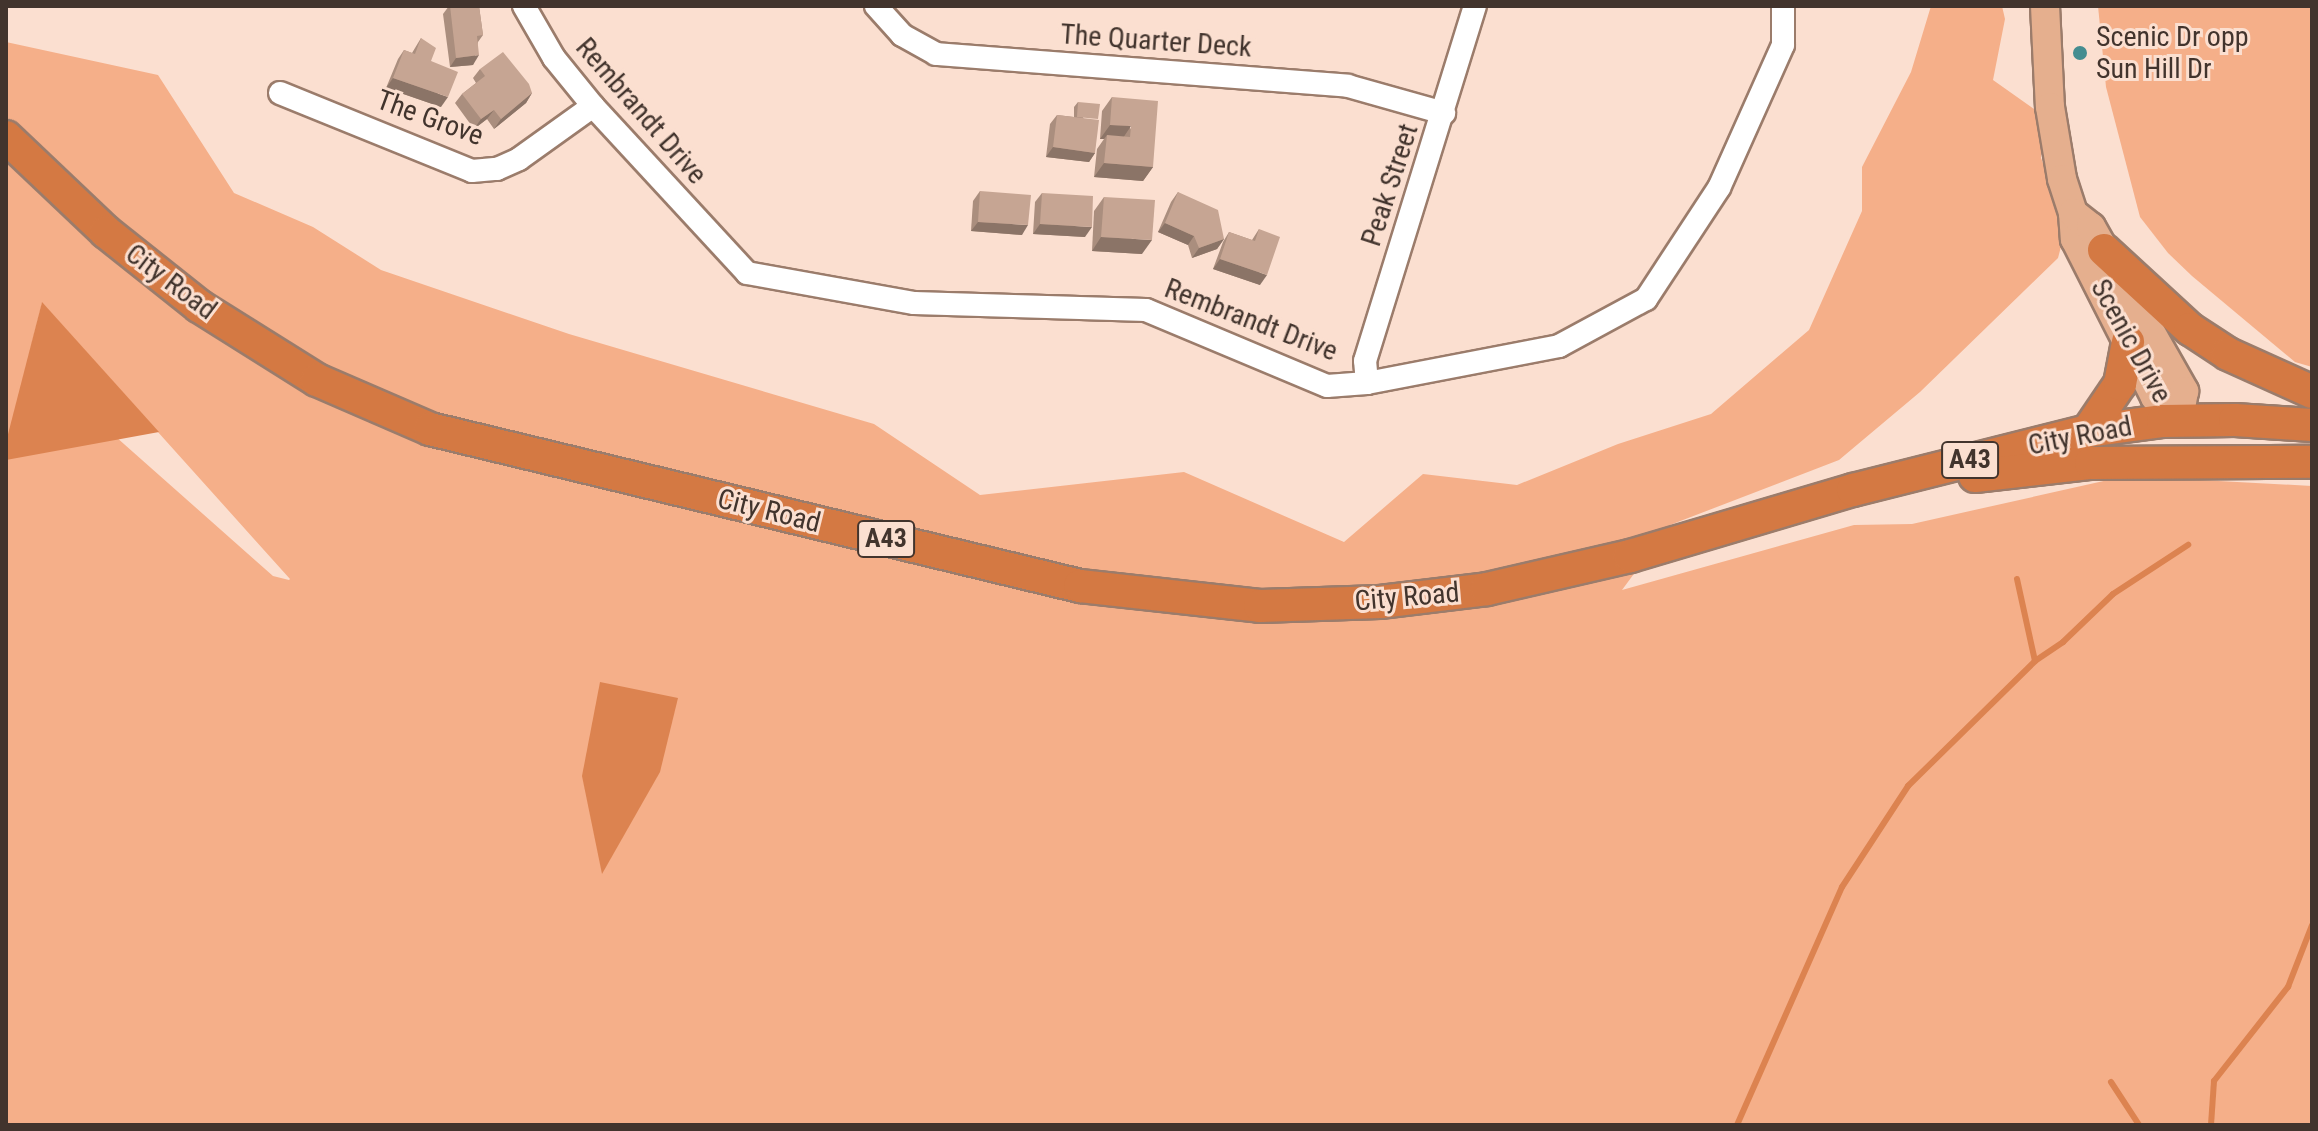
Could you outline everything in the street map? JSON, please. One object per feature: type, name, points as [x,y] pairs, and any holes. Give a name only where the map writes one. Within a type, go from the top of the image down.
[{"type":"highway","name":"City Road","points":[[6,137],[106,232],[199,306],[317,380],[430,429],[1080,586],[1260,606],[1380,602],[1487,589],[1630,556],[1853,490],[2088,431],[2179,420],[2312,425]]},
{"type":"highway","points":[[2104,250],[2190,329],[2228,354],[2312,392]]},
{"type":"highway","points":[[2088,431],[2120,384],[2128,342]]},
{"type":"highway","points":[[2091,463],[2166,432],[2179,420],[2196,438],[2246,460]]},
{"type":"highway","name":"City Road","points":[[1853,490],[2091,463],[2312,462]]},
{"type":"main road","name":"Scenic Drive","points":[[2045,6],[2050,107],[2062,179],[2073,213],[2075,239],[2155,397],[2179,420]]},
{"type":"main road","name":"Scenic Drive","points":[[2073,213],[2091,227],[2184,391],[2179,420]]},
{"type":"street","name":"Rembrandt Drive","points":[[524,6],[554,58],[593,106],[747,273],[914,303],[1146,310],[1327,386],[1367,383],[1559,346],[1646,299],[1719,188],[1783,45],[1783,6]]},
{"type":"street","name":"The Quarter Deck","points":[[876,6],[902,35],[936,54],[1348,86],[1444,113]]},
{"type":"street","name":"Peak Street","points":[[1367,383],[1365,361],[1475,6]]},
{"type":"street","name":"The Grove","points":[[280,93],[472,171],[497,169],[519,159],[593,106]]},
{"type":"shaded area","points":[[1931,6],[2002,6],[2005,19],[1993,80],[2044,116],[2041,158],[2067,224],[2058,258],[1920,392],[1839,460],[1670,525],[1622,590],[1854,525],[1912,524],[2126,476],[2312,486],[2312,1125],[6,1125],[6,42],[158,75],[234,193],[313,227],[381,270],[569,334],[874,424],[980,495],[1184,472],[1344,542],[1423,474],[1517,485],[1618,444],[1711,414],[1809,330],[1862,211],[1862,167],[1911,72]],"holes":[[[42,303],[290,579],[273,576],[28,359]]]},
{"type":"shaded area","points":[[2098,6],[2312,6],[2312,367],[2295,362],[2192,276],[2168,253],[2140,217],[2106,87]]},
{"type":"shaded area","points":[[42,302],[159,432],[6,460],[6,442]]},
{"type":"shaded area","points":[[600,682],[678,698],[660,772],[602,874],[582,776]]},
{"type":"building","points":[[450,6],[479,6],[483,35],[477,36],[479,55],[456,58]]},
{"type":"building","points":[[421,38],[436,48],[431,61],[458,72],[448,97],[393,78],[404,50],[415,54]]},
{"type":"building","points":[[503,52],[529,84],[532,93],[501,119],[494,110],[481,119],[462,94],[485,76],[480,69]]},
{"type":"building","points":[[1112,97],[1158,101],[1153,167],[1104,163],[1107,135],[1130,137],[1131,126],[1110,125]]},
{"type":"building","points":[[1078,102],[1100,104],[1098,119],[1077,117]]},
{"type":"building","points":[[1057,115],[1099,120],[1095,153],[1053,147]]},
{"type":"building","points":[[980,191],[1031,195],[1028,225],[978,222]]},
{"type":"building","points":[[1178,192],[1218,210],[1224,239],[1199,248],[1194,236],[1165,223]]},
{"type":"building","points":[[1042,193],[1093,196],[1092,227],[1040,224]]},
{"type":"building","points":[[1104,197],[1155,200],[1152,240],[1101,237]]},
{"type":"building","points":[[1259,229],[1280,237],[1267,275],[1220,259],[1229,232],[1255,241]]},
{"type":"waterway","points":[[2035,661],[2063,642],[2113,594],[2188,545]]},
{"type":"waterway","points":[[1737,1125],[1842,887],[1908,786],[2035,661],[2017,579]]},
{"type":"waterway","points":[[2211,1125],[2214,1081],[2288,987],[2312,925]]},
{"type":"waterway","points":[[2111,1082],[2139,1125]]},
{"type":"place","name":"Scenic Dr opp Sun Hill Dr","points":[[2080,53]]}]
